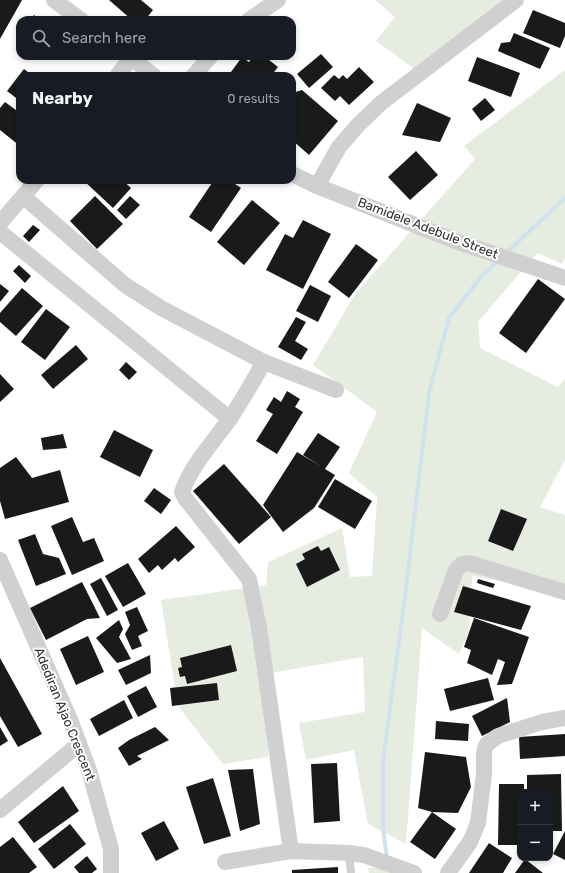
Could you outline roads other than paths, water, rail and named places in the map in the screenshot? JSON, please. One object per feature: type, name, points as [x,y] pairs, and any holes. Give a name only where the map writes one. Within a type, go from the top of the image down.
[{"type":"street","points":[[54,0],[76,16]]},
{"type":"street","points":[[255,16],[278,0]]},
{"type":"street","points":[[317,186],[340,147],[358,125],[381,103],[516,0]]},
{"type":"street","points":[[120,72],[128,60]]},
{"type":"street","points":[[134,60],[149,72]]},
{"type":"street","points":[[197,72],[207,60]]},
{"type":"street","name":"Bamidele Adebule Street","points":[[296,176],[317,186],[458,242],[565,278]]},
{"type":"street","points":[[0,223],[34,184]]},
{"type":"street","points":[[24,197],[125,285],[161,308],[264,362],[336,390]]},
{"type":"street","points":[[0,232],[230,419]]},
{"type":"street","points":[[264,362],[230,419],[206,450],[184,485],[182,492],[185,498],[249,579],[259,628],[291,851]]},
{"type":"street","name":"Adediran Ajao Crescent","points":[[0,560],[89,770],[111,849],[111,873]]},
{"type":"street","points":[[440,614],[456,570],[462,564],[469,563],[565,592]]},
{"type":"street","points":[[448,873],[470,842],[478,824],[484,774],[484,748],[498,736],[542,722],[565,718]]},
{"type":"street","points":[[0,810],[79,744]]},
{"type":"street","points":[[225,862],[291,851],[357,854],[414,873]]},
{"type":"lane","points":[[351,873],[357,854]]},
{"type":"waterway","points":[[505,254],[565,198]]},
{"type":"waterway","points":[[387,859],[383,826],[383,761],[405,596],[429,393],[449,318],[480,278],[499,260]]}]
